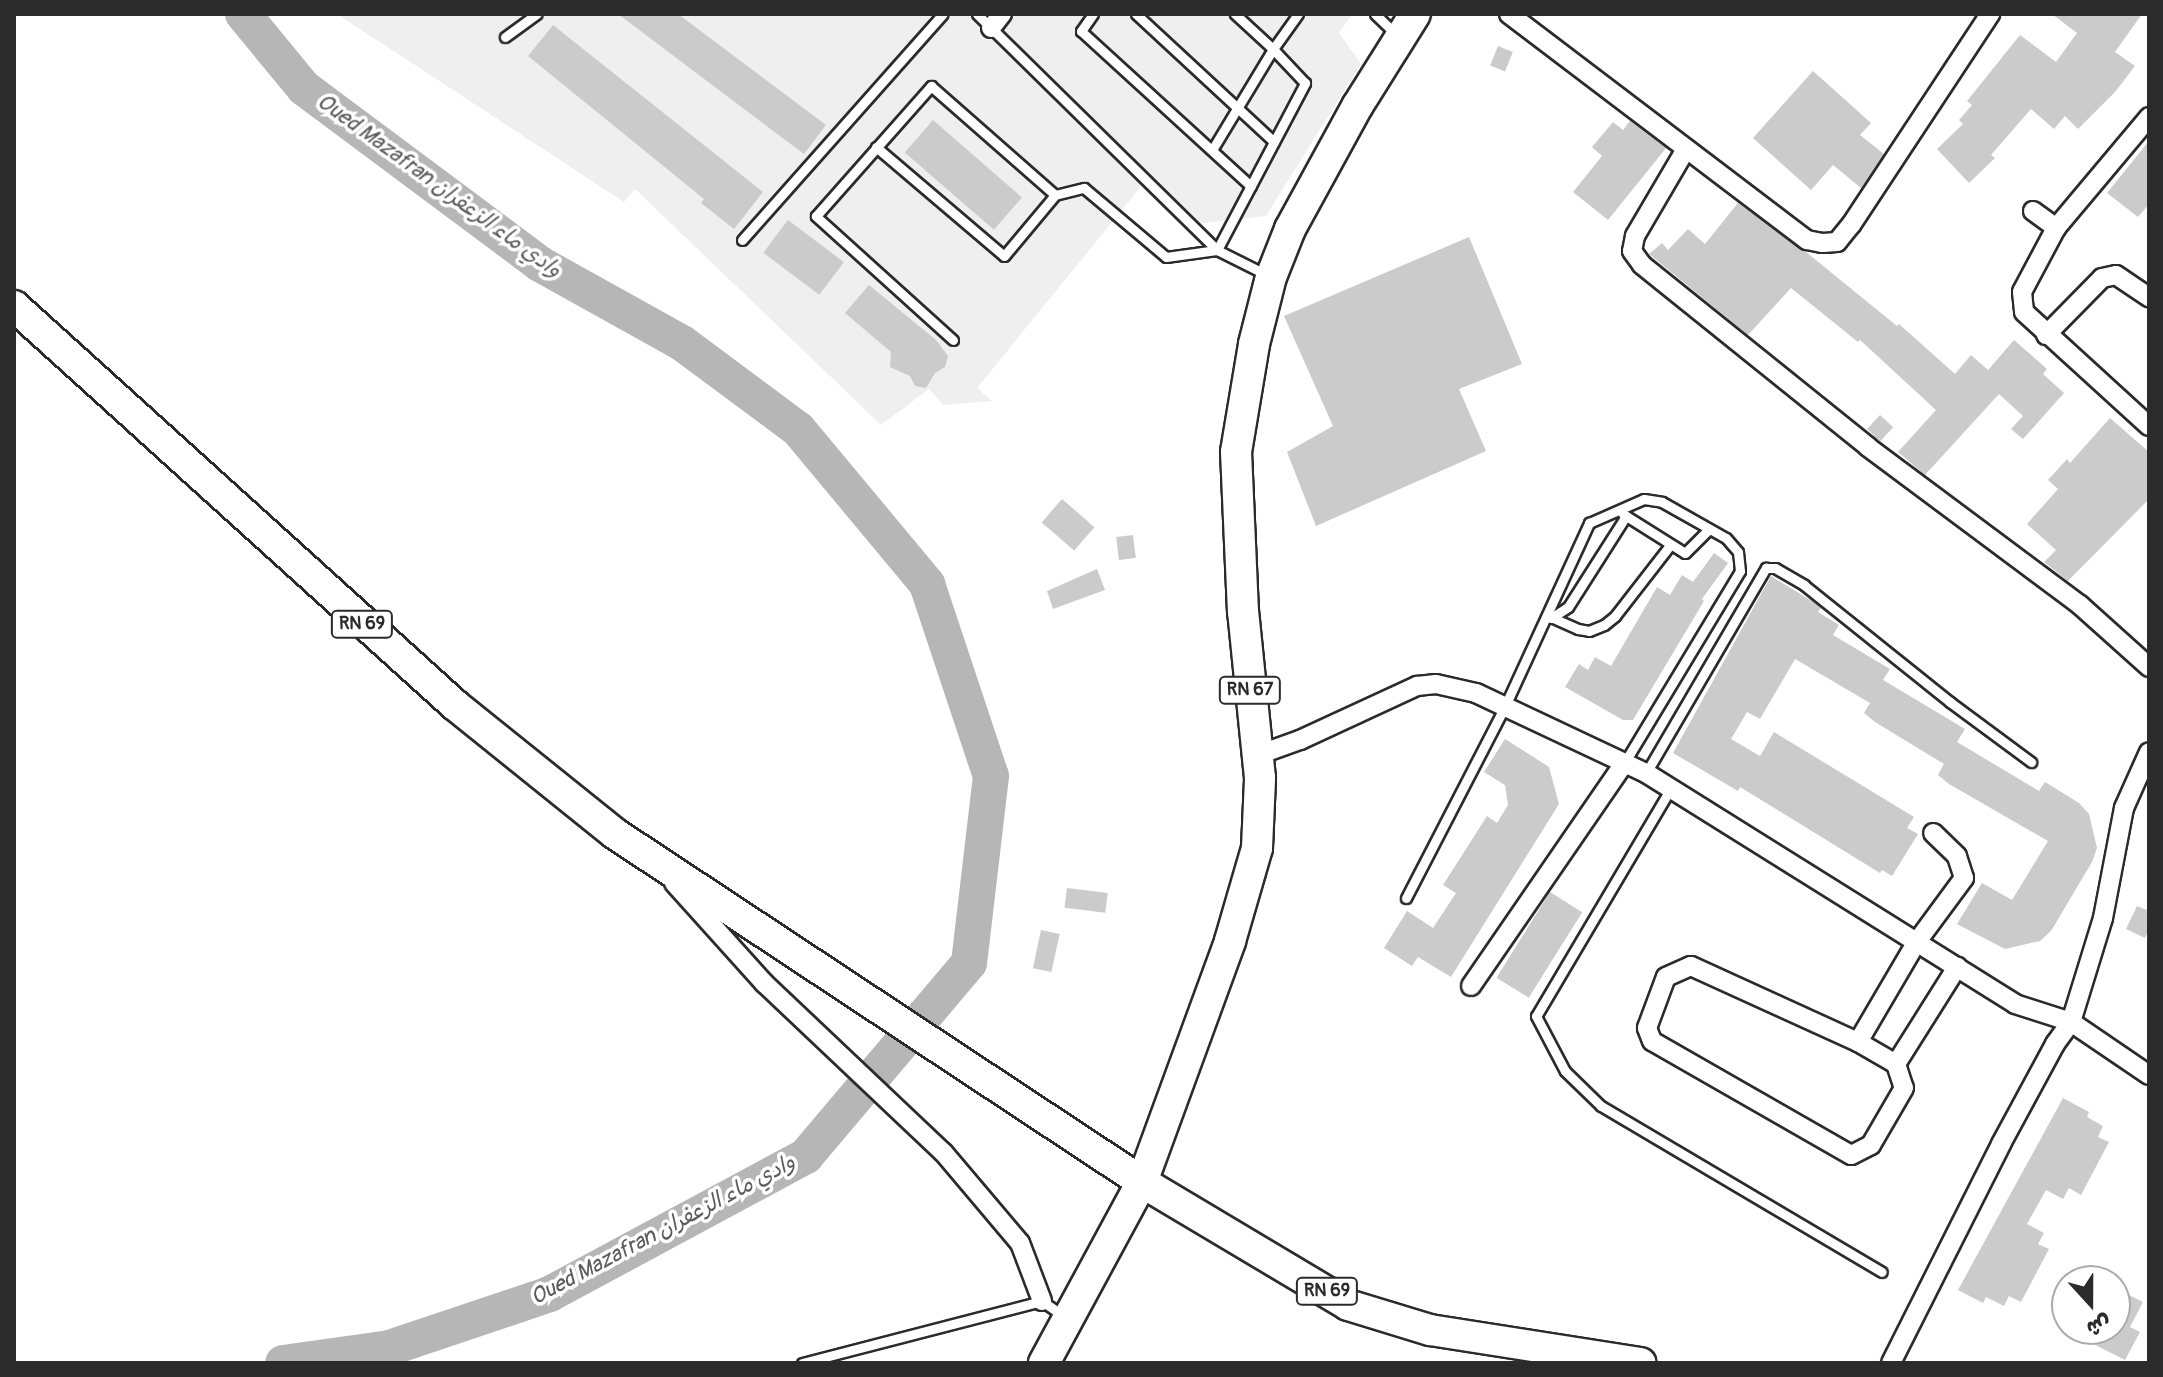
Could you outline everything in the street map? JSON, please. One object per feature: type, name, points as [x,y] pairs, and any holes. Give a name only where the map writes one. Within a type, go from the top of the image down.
[{"type":"main road","name":"RN 67","points":[[1044,1363],[1142,1182],[1230,941],[1257,848],[1258,755],[1243,612],[1236,452],[1254,344],[1271,277],[1290,229],[1358,105],[1408,26]]},
{"type":"main road","name":"RN 69","points":[[14,306],[297,566],[455,705],[614,833],[1142,1182],[1348,1305],[1458,1336],[1640,1363]]},
{"type":"street","points":[[1509,14],[1807,240],[1837,242],[1990,14]]},
{"type":"street","points":[[2149,117],[2056,228],[2022,292],[2024,312],[2149,426]]},
{"type":"street","points":[[1686,149],[1635,236],[1632,251],[1642,265],[1868,447],[2080,605],[2149,667]]},
{"type":"street","points":[[2033,211],[2056,228]]},
{"type":"street","points":[[2046,335],[2102,278],[2116,275],[2149,297]]},
{"type":"street","points":[[1258,755],[1300,740],[1417,686],[1453,686],[1476,693],[1646,773],[2015,1004],[2071,1022],[2149,1075]]},
{"type":"street","points":[[1891,1363],[2001,1144],[2055,1044],[2071,1022],[2103,918],[2124,808],[2149,752]]},
{"type":"street","points":[[1471,986],[1624,763]]},
{"type":"street","points":[[1858,1042],[1916,943],[1964,878],[1957,856],[1933,833]]},
{"type":"street","points":[[650,857],[764,983],[943,1152],[1020,1243],[1042,1301]]},
{"type":"street","points":[[1691,966],[1858,1042],[1896,1064],[1904,1088],[1871,1145],[1851,1155],[1652,1041],[1647,1028],[1666,977],[1691,966]]},
{"type":"street","points":[[1896,1064],[1957,967]]},
{"type":"lane","points":[[505,37],[537,14]]},
{"type":"lane","points":[[742,240],[943,14]]},
{"type":"lane","points":[[977,14],[996,21],[1217,250],[1271,277]]},
{"type":"lane","points":[[1093,14],[1081,31],[1251,186]]},
{"type":"lane","points":[[1136,14],[1274,142]]},
{"type":"lane","points":[[1217,250],[1305,83],[1235,14]]},
{"type":"lane","points":[[1212,150],[1273,49],[1298,14]]},
{"type":"lane","points":[[1375,14],[1408,26]]},
{"type":"lane","points":[[953,340],[816,216],[931,86],[1055,195]]},
{"type":"lane","points":[[876,147],[1004,256],[1055,195],[1084,188],[1166,257],[1217,250]]},
{"type":"lane","points":[[1406,898],[1549,618],[1589,523],[1644,499],[1662,502],[1726,538],[1738,552],[1740,571],[1624,763]]},
{"type":"lane","points":[[1617,510],[1685,553],[1709,529]]},
{"type":"lane","points":[[1549,618],[1568,607],[1626,516]]},
{"type":"lane","points":[[1549,618],[1589,631],[1604,625],[1615,616],[1670,545]]},
{"type":"lane","points":[[1646,773],[1766,568],[1775,568],[1804,585],[1950,702],[2031,762]]},
{"type":"lane","points":[[1671,788],[1536,1016],[1565,1071],[1601,1106],[1882,1272]]},
{"type":"lane","points":[[802,1363],[1042,1301],[1067,1319]]},
{"type":"lane","points":[[840,1363],[848,1351]]},
{"type":"shaded area","points":[[337,14],[1352,14],[1339,33],[1361,64],[1266,216],[1202,223],[1148,178],[977,388],[992,401],[943,405],[929,389],[881,425],[635,189],[624,202]]},
{"type":"building","points":[[618,14],[678,14],[826,125],[804,154]]},
{"type":"building","points":[[2052,14],[2142,14],[2115,52],[2135,66],[2115,92],[2078,129],[2065,116],[2054,129],[2031,109],[1991,155],[1995,158],[1969,183],[1937,149],[1963,124],[1959,120],[1972,105],[1967,101],[2020,35],[2056,62],[2077,33]]},
{"type":"building","points":[[553,25],[763,192],[734,229],[701,203],[704,199],[528,56]]},
{"type":"building","points":[[1498,46],[1513,52],[1505,71],[1490,65]]},
{"type":"building","points":[[1813,71],[1871,123],[1860,135],[1884,154],[1861,188],[1833,165],[1811,190],[1753,138]]},
{"type":"building","points":[[933,120],[1022,197],[994,230],[905,152]]},
{"type":"building","points":[[1630,121],[1666,148],[1608,220],[1573,192],[1602,156],[1592,147],[1613,122],[1623,130]]},
{"type":"building","points":[[2149,141],[2149,204],[2138,217],[2107,193]]},
{"type":"building","points":[[1738,203],[1806,252],[1897,326],[1899,324],[1955,374],[1971,355],[1988,370],[2014,340],[2047,369],[2043,374],[2064,393],[2023,439],[2011,429],[2023,416],[1999,394],[1925,475],[1898,452],[1936,410],[1860,340],[1858,342],[1791,288],[1748,335],[1649,254],[1662,243],[1668,250],[1688,229],[1705,244]]},
{"type":"building","points":[[788,220],[844,262],[819,295],[763,253]]},
{"type":"building","points":[[1469,237],[1522,364],[1459,389],[1486,451],[1316,526],[1287,452],[1333,426],[1284,316]]},
{"type":"building","points":[[869,285],[936,340],[948,356],[945,367],[935,373],[926,388],[915,386],[910,376],[890,367],[891,352],[845,313]]},
{"type":"building","points":[[1880,415],[1893,427],[1880,441],[1867,429]]},
{"type":"building","points":[[2110,418],[2149,452],[2149,499],[2068,581],[2044,562],[2056,550],[2027,524],[2058,489],[2048,480],[2067,459],[2070,463]]},
{"type":"building","points":[[1062,499],[1094,527],[1074,551],[1042,522]]},
{"type":"building","points":[[1133,535],[1136,558],[1119,560],[1116,537]]},
{"type":"building","points":[[1714,553],[1728,563],[1702,599],[1704,601],[1633,720],[1623,720],[1565,687],[1579,664],[1588,670],[1595,657],[1611,666],[1657,587],[1670,595],[1682,575],[1693,582]]},
{"type":"building","points":[[1097,569],[1105,590],[1053,609],[1047,591]]},
{"type":"building","points":[[1771,576],[1815,603],[1821,608],[1818,612],[1839,625],[1833,635],[1890,669],[1883,680],[1965,729],[1957,742],[2039,791],[2045,782],[2079,803],[2089,814],[2097,848],[2092,862],[2051,931],[2040,941],[2005,949],[1957,924],[1982,883],[2012,900],[2048,841],[1949,784],[1938,775],[1944,764],[1864,713],[1870,703],[1795,659],[1760,719],[1747,712],[1731,739],[1760,756],[1774,732],[1914,817],[1907,828],[1918,834],[1892,876],[1882,870],[1880,873],[1740,787],[1738,791],[1673,753]]},
{"type":"building","points":[[1505,739],[1549,767],[1559,804],[1451,977],[1418,957],[1412,966],[1384,948],[1407,911],[1433,928],[1456,893],[1443,885],[1487,816],[1497,823],[1508,805],[1505,785],[1484,772]]},
{"type":"building","points":[[1067,888],[1108,893],[1105,913],[1065,908]]},
{"type":"building","points":[[1550,892],[1582,912],[1529,998],[1496,978]]},
{"type":"building","points":[[2137,906],[2149,911],[2149,929],[2145,938],[2126,929]]},
{"type":"building","points":[[1041,930],[1060,934],[1051,972],[1033,968]]},
{"type":"building","points":[[2063,1098],[2089,1112],[2087,1117],[2103,1126],[2098,1137],[2109,1142],[2081,1195],[2069,1188],[2063,1199],[2046,1190],[2027,1224],[2044,1233],[2038,1244],[2049,1249],[2021,1302],[2009,1296],[2004,1306],[1986,1297],[1983,1303],[1958,1290]]},
{"type":"building","points":[[2131,1296],[2143,1302],[2131,1325]]},
{"type":"building","points":[[2131,1328],[2140,1332],[2125,1360],[2095,1345],[2131,1345]]},
{"type":"waterway","name":"Oued Mazafran وادي ماء الزعفران","points":[[243,14],[304,88],[540,264],[682,343],[798,429],[927,584],[991,776],[969,963],[806,1156],[550,1294],[390,1348],[283,1363]]}]
